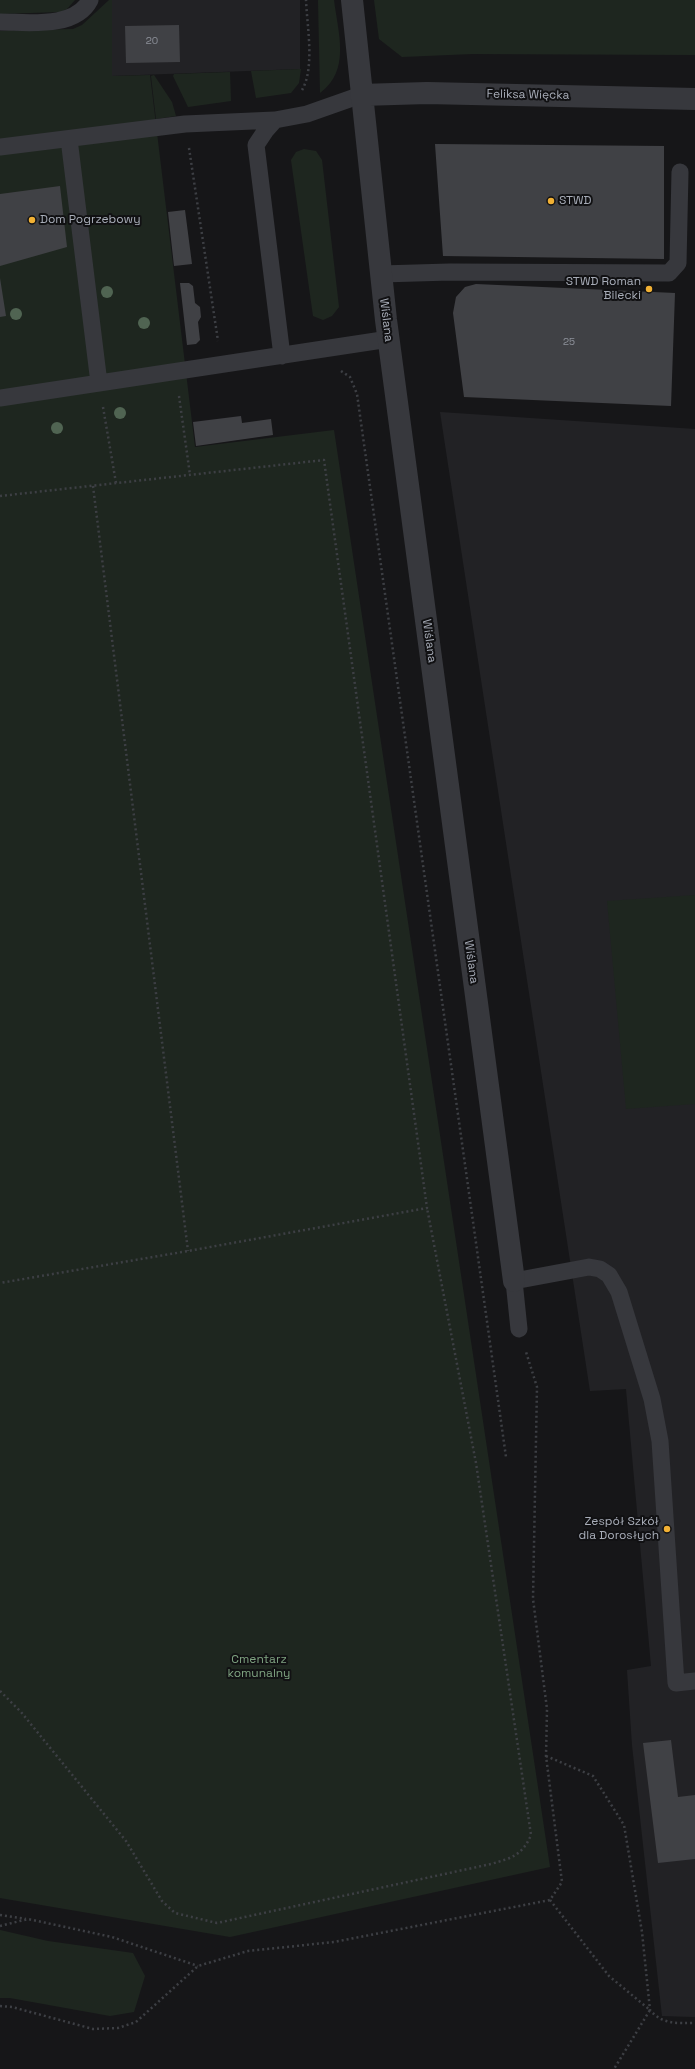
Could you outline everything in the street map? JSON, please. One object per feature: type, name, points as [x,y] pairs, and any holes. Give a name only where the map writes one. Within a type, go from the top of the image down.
[{"type":"street","name":"Wiślana","points":[[352,0],[389,339],[514,1281]]},
{"type":"street","name":"Feliksa Więcka","points":[[362,95],[427,93],[695,98]]},
{"type":"lane","points":[[0,22],[59,21],[72,18],[81,11],[90,0]]},
{"type":"lane","points":[[0,147],[185,124],[275,120],[307,114],[362,95]]},
{"type":"lane","points":[[275,120],[256,144],[282,356]]},
{"type":"lane","points":[[69,139],[99,383]]},
{"type":"lane","points":[[381,274],[450,272],[669,273],[678,263],[680,172]]},
{"type":"lane","points":[[0,398],[389,339]]},
{"type":"lane","points":[[519,1329],[514,1281],[589,1267],[600,1269],[609,1275],[619,1292],[652,1399],[660,1441],[676,1683],[695,1681]]},
{"type":"path","points":[[340,370],[350,377],[357,394],[506,1457]]},
{"type":"path","points":[[175,371],[190,475]]},
{"type":"path","points":[[99,383],[116,483]]},
{"type":"path","points":[[0,496],[324,460],[427,1208],[476,1463],[531,1835],[526,1848],[511,1858],[491,1864],[217,1923],[191,1918],[175,1913],[162,1901],[126,1841],[21,1712],[0,1691]]},
{"type":"path","points":[[93,486],[188,1251]]},
{"type":"path","points":[[0,1282],[188,1251],[427,1208]]},
{"type":"path","points":[[0,2006],[12,2007],[93,2029],[118,2028],[136,2022],[198,1966],[248,1952],[334,1942],[550,1900],[562,1882],[546,1756],[547,1709],[533,1600],[537,1387],[519,1329]]},
{"type":"path","points":[[546,1756],[593,1776],[624,1824],[642,1932],[650,2010],[614,2069]]},
{"type":"path","points":[[550,1900],[609,1976],[650,2010],[657,2018],[669,2022],[695,2023]]},
{"type":"path","points":[[0,1915],[28,1919],[112,1937],[198,1966]]},
{"type":"path","points":[[0,1926],[28,1919]]},
{"type":"shaded area","points":[[112,0],[300,0],[300,69],[112,76]]},
{"type":"shaded area","points":[[440,412],[695,429],[695,2017],[662,2016],[632,1745],[627,1670],[651,1666],[626,1389],[590,1391]]},
{"type":"green space","points":[[0,0],[75,0],[67,9],[60,12],[0,14]]},
{"type":"green space","name":"Cmentarz komunalny","points":[[109,0],[112,0],[112,76],[150,75],[195,447],[334,430],[550,1867],[230,1937],[0,1898],[0,31],[73,29],[82,25]]},
{"type":"green space","points":[[318,0],[334,0],[340,38],[339,62],[336,73],[330,84],[320,93]]},
{"type":"green space","points":[[374,0],[695,0],[695,55],[472,54],[402,57],[379,39]]},
{"type":"green space","points":[[301,69],[299,83],[291,93],[256,98],[251,71]]},
{"type":"green space","points":[[230,72],[231,101],[188,107],[173,76],[174,74]]},
{"type":"green space","points":[[154,75],[172,102],[176,116],[156,119],[151,76]]},
{"type":"green space","points":[[304,149],[316,151],[322,160],[339,307],[332,316],[323,320],[313,316],[291,160],[296,152]]},
{"type":"green space","points":[[695,895],[695,1104],[626,1109],[607,901]]},
{"type":"green space","points":[[0,1930],[48,1941],[133,1953],[145,1976],[134,2012],[110,2016],[10,1998],[0,1998]]},
{"type":"building","points":[[179,25],[180,62],[126,63],[125,26]]},
{"type":"building","name":"STWD","points":[[435,144],[664,146],[664,259],[443,256]]},
{"type":"building","name":"Dom Pogrzebowy","points":[[60,186],[67,247],[0,266],[0,194]]},
{"type":"building","points":[[185,210],[192,264],[174,266],[168,212]]},
{"type":"building","points":[[0,278],[6,316],[0,317]]},
{"type":"building","points":[[180,283],[189,283],[193,286],[195,303],[200,307],[201,317],[198,322],[200,340],[196,344],[187,345]]},
{"type":"building","points":[[476,284],[675,293],[671,406],[464,397],[453,313],[456,297],[465,287]]},
{"type":"building","points":[[241,416],[242,423],[271,419],[273,435],[196,446],[193,422]]},
{"type":"building","points":[[671,1740],[678,1797],[695,1795],[695,1859],[658,1863],[643,1743]]},
{"type":"place","name":"STWD","points":[[551,201]]},
{"type":"place","name":"Dom Pogrzebowy","points":[[32,220]]},
{"type":"place","name":"STWD Roman Bilecki","points":[[649,289]]},
{"type":"place","name":"Zespół Szkół dla Dorosłych","points":[[667,1529]]}]
